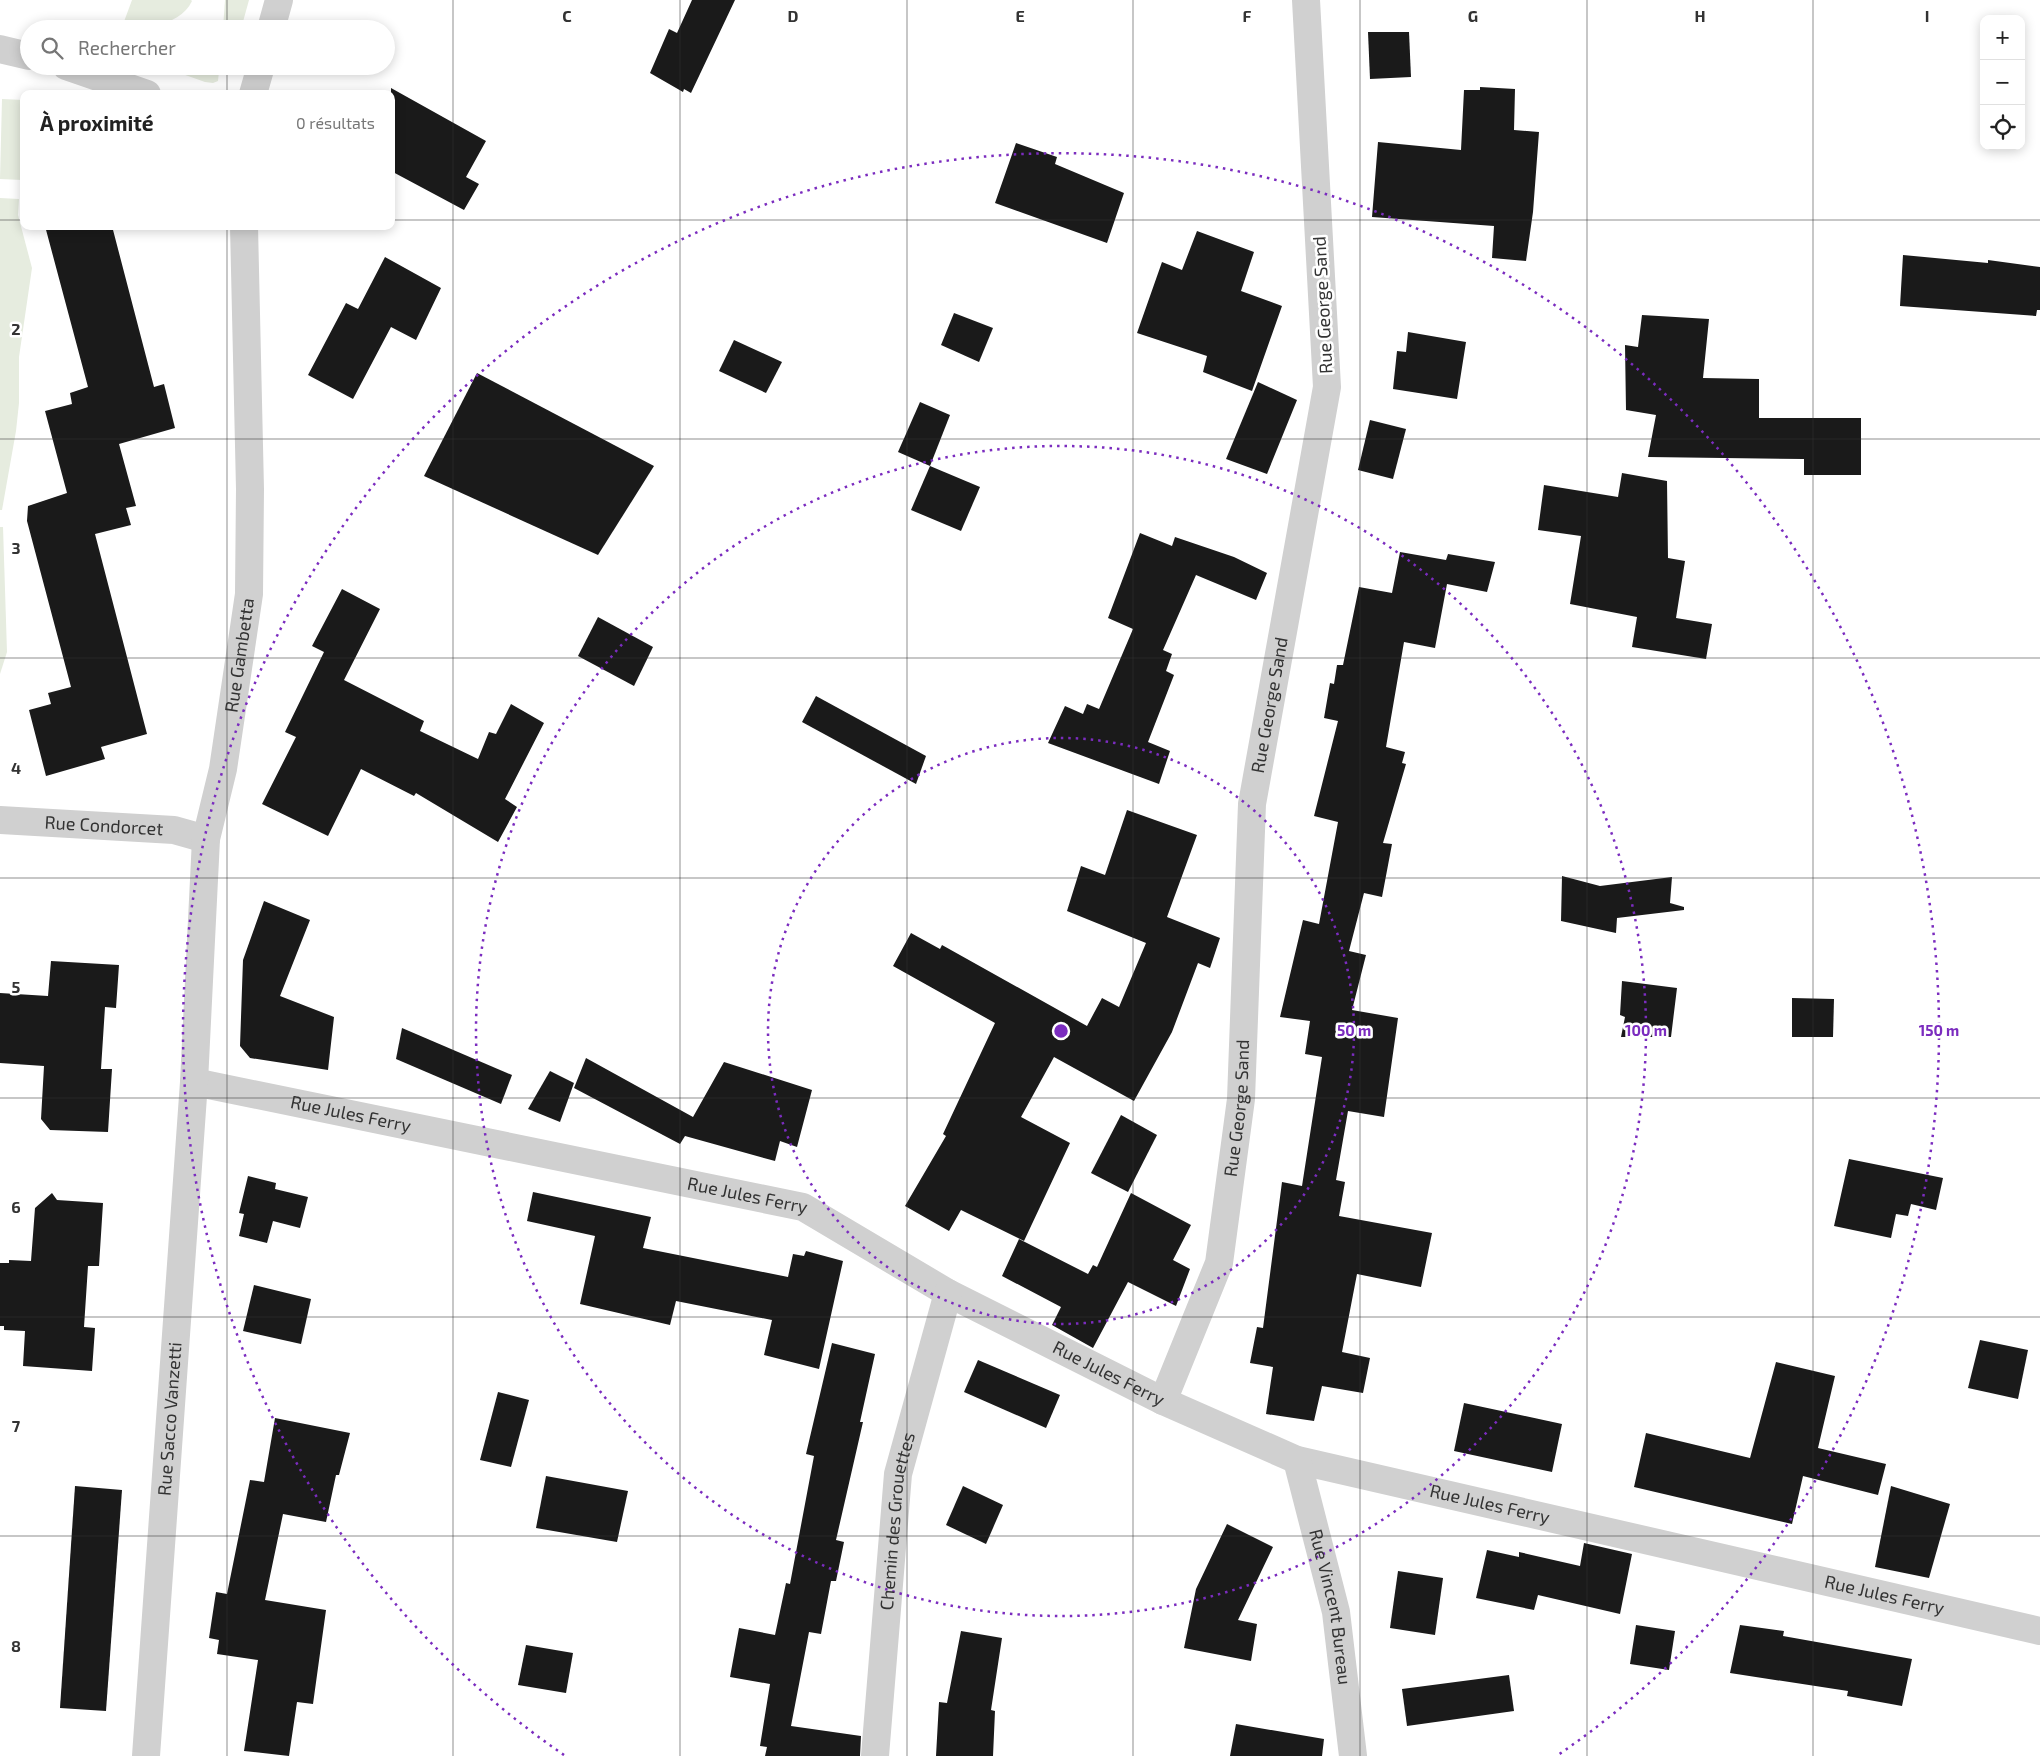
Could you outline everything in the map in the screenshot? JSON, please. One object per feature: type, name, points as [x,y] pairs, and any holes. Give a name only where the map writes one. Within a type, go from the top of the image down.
[{"type":"street","points":[[273,20],[279,0]]},
{"type":"street","name":"Rue George Sand","points":[[1163,1401],[1219,1263],[1242,1100],[1252,804],[1328,387],[1306,0]]},
{"type":"street","points":[[0,49],[20,54]]},
{"type":"street","points":[[92,75],[135,90]]},
{"type":"street","points":[[255,90],[259,75]]},
{"type":"street","name":"Rue Gambetta","points":[[194,1082],[206,839],[223,769],[249,594],[250,489],[244,230]]},
{"type":"street","name":"Rue Condorcet","points":[[0,820],[174,830],[206,839]]},
{"type":"street","name":"Rue Jules Ferry","points":[[194,1082],[803,1207],[948,1292],[1163,1401],[1297,1460],[2040,1631]]},
{"type":"street","name":"Rue Sacco Vanzetti","points":[[146,1756],[194,1082]]},
{"type":"street","name":"Chemin des Grouettes","points":[[875,1756],[898,1474],[948,1292]]},
{"type":"street","name":"Rue Vincent Bureau","points":[[1297,1460],[1336,1612],[1353,1756]]},
{"type":"shaded area","points":[[132,0],[192,1],[186,10],[171,20],[125,20]]},
{"type":"shaded area","points":[[225,0],[249,0],[243,20],[224,20]]},
{"type":"shaded area","points":[[185,75],[219,75],[218,81],[213,83]]},
{"type":"shaded area","points":[[2,99],[20,100],[20,180],[0,179]]},
{"type":"shaded area","points":[[0,198],[19,199],[18,215],[20,230],[22,230],[32,268],[19,357],[19,403],[16,431],[2,510],[0,510]]},
{"type":"shaded area","points":[[0,527],[3,527],[7,652],[0,674]]},
{"type":"building","points":[[692,0],[735,0],[691,93],[684,89],[683,92],[650,73],[669,29],[677,33]]},
{"type":"building","points":[[1368,32],[1409,32],[1411,77],[1370,79]]},
{"type":"building","points":[[1480,87],[1515,89],[1514,130],[1539,132],[1533,212],[1526,261],[1492,258],[1494,226],[1372,217],[1378,142],[1461,150],[1464,90],[1480,90]]},
{"type":"building","points":[[395,90],[486,141],[466,177],[479,184],[464,210],[395,173]]},
{"type":"building","points":[[1016,143],[1057,157],[1055,164],[1124,193],[1107,243],[995,203]]},
{"type":"building","points":[[46,230],[113,230],[154,387],[164,384],[175,428],[119,444],[136,506],[126,508],[131,525],[95,534],[147,734],[101,747],[105,759],[46,776],[29,710],[51,704],[48,693],[71,687],[27,521],[28,506],[67,493],[45,411],[72,404],[70,393],[88,387]]},
{"type":"building","points":[[1197,231],[1254,252],[1241,291],[1282,306],[1252,391],[1203,372],[1207,356],[1137,333],[1162,262],[1182,270]]},
{"type":"building","points":[[1903,255],[1988,263],[1988,260],[2040,267],[2040,310],[2037,310],[2036,316],[1900,306]]},
{"type":"building","points":[[385,257],[441,288],[416,340],[391,327],[353,399],[308,375],[346,303],[358,309]]},
{"type":"building","points":[[954,313],[993,328],[979,362],[941,345]]},
{"type":"building","points":[[1642,315],[1709,319],[1703,378],[1759,379],[1759,418],[1861,418],[1861,475],[1804,475],[1804,459],[1648,457],[1656,415],[1626,410],[1625,345],[1638,347]]},
{"type":"building","points":[[1408,332],[1466,342],[1457,399],[1393,389],[1397,351],[1406,352]]},
{"type":"building","points":[[734,340],[782,362],[766,393],[719,371]]},
{"type":"building","points":[[477,373],[654,466],[598,555],[424,476]]},
{"type":"building","points":[[1258,382],[1297,400],[1267,474],[1226,459]]},
{"type":"building","points":[[920,402],[950,415],[930,466],[898,452]]},
{"type":"building","points":[[1370,420],[1406,429],[1393,479],[1358,470]]},
{"type":"building","points":[[930,466],[980,487],[961,531],[911,510]]},
{"type":"building","points":[[1622,473],[1667,481],[1668,558],[1685,561],[1676,618],[1712,624],[1706,659],[1632,647],[1637,617],[1570,604],[1581,536],[1538,530],[1544,485],[1618,497]]},
{"type":"building","points":[[1140,533],[1172,546],[1175,537],[1234,557],[1267,573],[1256,600],[1196,575],[1163,650],[1172,654],[1166,671],[1174,675],[1148,742],[1170,751],[1159,784],[1048,743],[1065,706],[1083,714],[1087,704],[1099,709],[1133,629],[1108,618]]},
{"type":"building","points":[[1400,552],[1446,560],[1448,554],[1495,562],[1487,592],[1447,584],[1435,648],[1404,642],[1386,747],[1405,752],[1402,763],[1406,764],[1383,843],[1392,844],[1382,897],[1364,893],[1349,951],[1366,955],[1352,1010],[1398,1018],[1384,1117],[1348,1111],[1336,1180],[1345,1182],[1339,1216],[1432,1233],[1421,1287],[1357,1274],[1342,1352],[1370,1358],[1363,1393],[1322,1386],[1314,1421],[1266,1414],[1273,1367],[1250,1363],[1257,1327],[1263,1328],[1282,1182],[1302,1186],[1322,1057],[1305,1054],[1310,1021],[1280,1017],[1303,920],[1319,924],[1338,822],[1314,816],[1338,721],[1324,718],[1330,683],[1334,684],[1337,665],[1343,665],[1359,587],[1392,593]]},
{"type":"building","points":[[342,589],[380,609],[344,680],[424,721],[420,731],[478,759],[489,732],[496,734],[511,704],[544,723],[505,799],[517,807],[498,842],[416,793],[414,796],[361,769],[328,836],[262,804],[296,737],[285,732],[324,652],[312,646]]},
{"type":"building","points":[[598,617],[653,647],[634,686],[578,656]]},
{"type":"building","points":[[816,696],[926,756],[916,784],[802,722]]},
{"type":"building","points":[[1127,810],[1197,835],[1167,917],[1220,938],[1210,968],[1198,963],[1172,1032],[1134,1101],[1054,1057],[1021,1117],[1070,1143],[1024,1241],[961,1210],[949,1231],[905,1206],[946,1136],[943,1134],[995,1023],[893,966],[911,933],[940,949],[942,945],[1087,1026],[1102,998],[1119,1007],[1146,943],[1067,911],[1081,866],[1105,875]]},
{"type":"building","points":[[1562,876],[1600,886],[1672,877],[1670,903],[1684,907],[1684,910],[1617,918],[1616,933],[1561,921]]},
{"type":"building","points":[[264,901],[310,920],[280,996],[334,1017],[328,1070],[250,1058],[240,1046],[243,960]]},
{"type":"building","points":[[51,961],[119,965],[116,1008],[105,1007],[101,1069],[112,1069],[108,1132],[50,1130],[41,1119],[44,1066],[0,1063],[0,993],[48,996]]},
{"type":"building","points":[[1622,981],[1677,988],[1671,1037],[1621,1037],[1625,1017],[1620,1015]]},
{"type":"building","points":[[1792,998],[1834,999],[1833,1037],[1792,1037]]},
{"type":"building","points":[[402,1028],[512,1075],[501,1104],[396,1059]]},
{"type":"building","points":[[586,1058],[693,1117],[724,1062],[812,1090],[797,1147],[780,1141],[775,1161],[685,1136],[680,1144],[574,1088]]},
{"type":"building","points":[[550,1071],[574,1083],[560,1122],[528,1109]]},
{"type":"building","points":[[1121,1115],[1157,1135],[1128,1192],[1091,1173]]},
{"type":"building","points":[[1849,1159],[1943,1178],[1936,1210],[1911,1204],[1908,1216],[1896,1214],[1891,1238],[1834,1226]]},
{"type":"building","points":[[248,1176],[276,1183],[275,1189],[308,1197],[300,1228],[273,1221],[267,1243],[239,1236],[244,1214],[239,1213]]},
{"type":"building","points":[[533,1192],[651,1217],[643,1248],[788,1277],[793,1254],[804,1256],[806,1251],[843,1261],[819,1369],[764,1355],[772,1320],[676,1301],[670,1325],[580,1304],[595,1236],[527,1221]]},
{"type":"building","points":[[52,1193],[57,1200],[103,1203],[99,1266],[88,1266],[84,1327],[95,1328],[92,1371],[23,1366],[25,1331],[4,1330],[4,1326],[0,1326],[0,1263],[9,1263],[9,1260],[31,1261],[35,1208]]},
{"type":"building","points":[[1131,1193],[1191,1225],[1173,1260],[1190,1269],[1176,1306],[1128,1282],[1093,1348],[1052,1325],[1061,1307],[1002,1276],[1019,1239],[1088,1274],[1093,1265],[1097,1267]]},
{"type":"building","points":[[254,1285],[311,1299],[301,1344],[243,1331]]},
{"type":"building","points":[[1980,1340],[2028,1350],[2018,1399],[1968,1388]]},
{"type":"building","points":[[832,1343],[875,1354],[860,1422],[863,1422],[836,1540],[844,1542],[836,1581],[831,1581],[821,1634],[809,1632],[791,1726],[861,1736],[860,1756],[765,1756],[767,1747],[760,1746],[770,1684],[730,1677],[739,1628],[775,1635],[786,1583],[790,1584],[814,1456],[806,1454]]},
{"type":"building","points":[[978,1360],[1060,1395],[1046,1428],[964,1392]]},
{"type":"building","points":[[1776,1362],[1835,1376],[1818,1448],[1886,1464],[1878,1495],[1803,1476],[1792,1524],[1634,1487],[1646,1433],[1750,1458]]},
{"type":"building","points":[[498,1392],[529,1400],[511,1467],[480,1460]]},
{"type":"building","points":[[1464,1403],[1562,1424],[1552,1472],[1454,1451]]},
{"type":"building","points":[[275,1418],[350,1433],[339,1475],[336,1475],[326,1522],[283,1514],[265,1600],[326,1610],[313,1704],[297,1702],[289,1756],[244,1751],[258,1660],[217,1654],[219,1640],[209,1638],[216,1592],[227,1594],[250,1480],[264,1482]]},
{"type":"building","points":[[546,1476],[628,1491],[617,1542],[536,1528]]},
{"type":"building","points":[[75,1486],[122,1490],[106,1711],[60,1708]]},
{"type":"building","points":[[963,1486],[1003,1505],[986,1544],[946,1525]]},
{"type":"building","points":[[1891,1486],[1950,1504],[1929,1578],[1875,1567]]},
{"type":"building","points":[[1227,1524],[1273,1547],[1238,1620],[1257,1624],[1251,1661],[1184,1648],[1196,1589]]},
{"type":"building","points":[[1584,1543],[1632,1554],[1620,1614],[1538,1595],[1534,1610],[1476,1598],[1487,1550],[1519,1557],[1519,1552],[1580,1566]]},
{"type":"building","points":[[1398,1571],[1443,1578],[1435,1635],[1390,1628]]},
{"type":"building","points":[[1636,1625],[1675,1631],[1669,1670],[1630,1664]]},
{"type":"building","points":[[1740,1625],[1784,1631],[1783,1636],[1912,1659],[1902,1706],[1847,1696],[1848,1691],[1730,1673]]},
{"type":"building","points":[[961,1631],[1002,1638],[991,1710],[995,1711],[993,1756],[936,1756],[939,1702],[947,1703]]},
{"type":"building","points":[[526,1645],[573,1653],[566,1693],[518,1685]]},
{"type":"building","points":[[1509,1675],[1514,1711],[1407,1726],[1402,1689]]},
{"type":"building","points":[[1236,1724],[1324,1739],[1322,1756],[1230,1756]]}]
